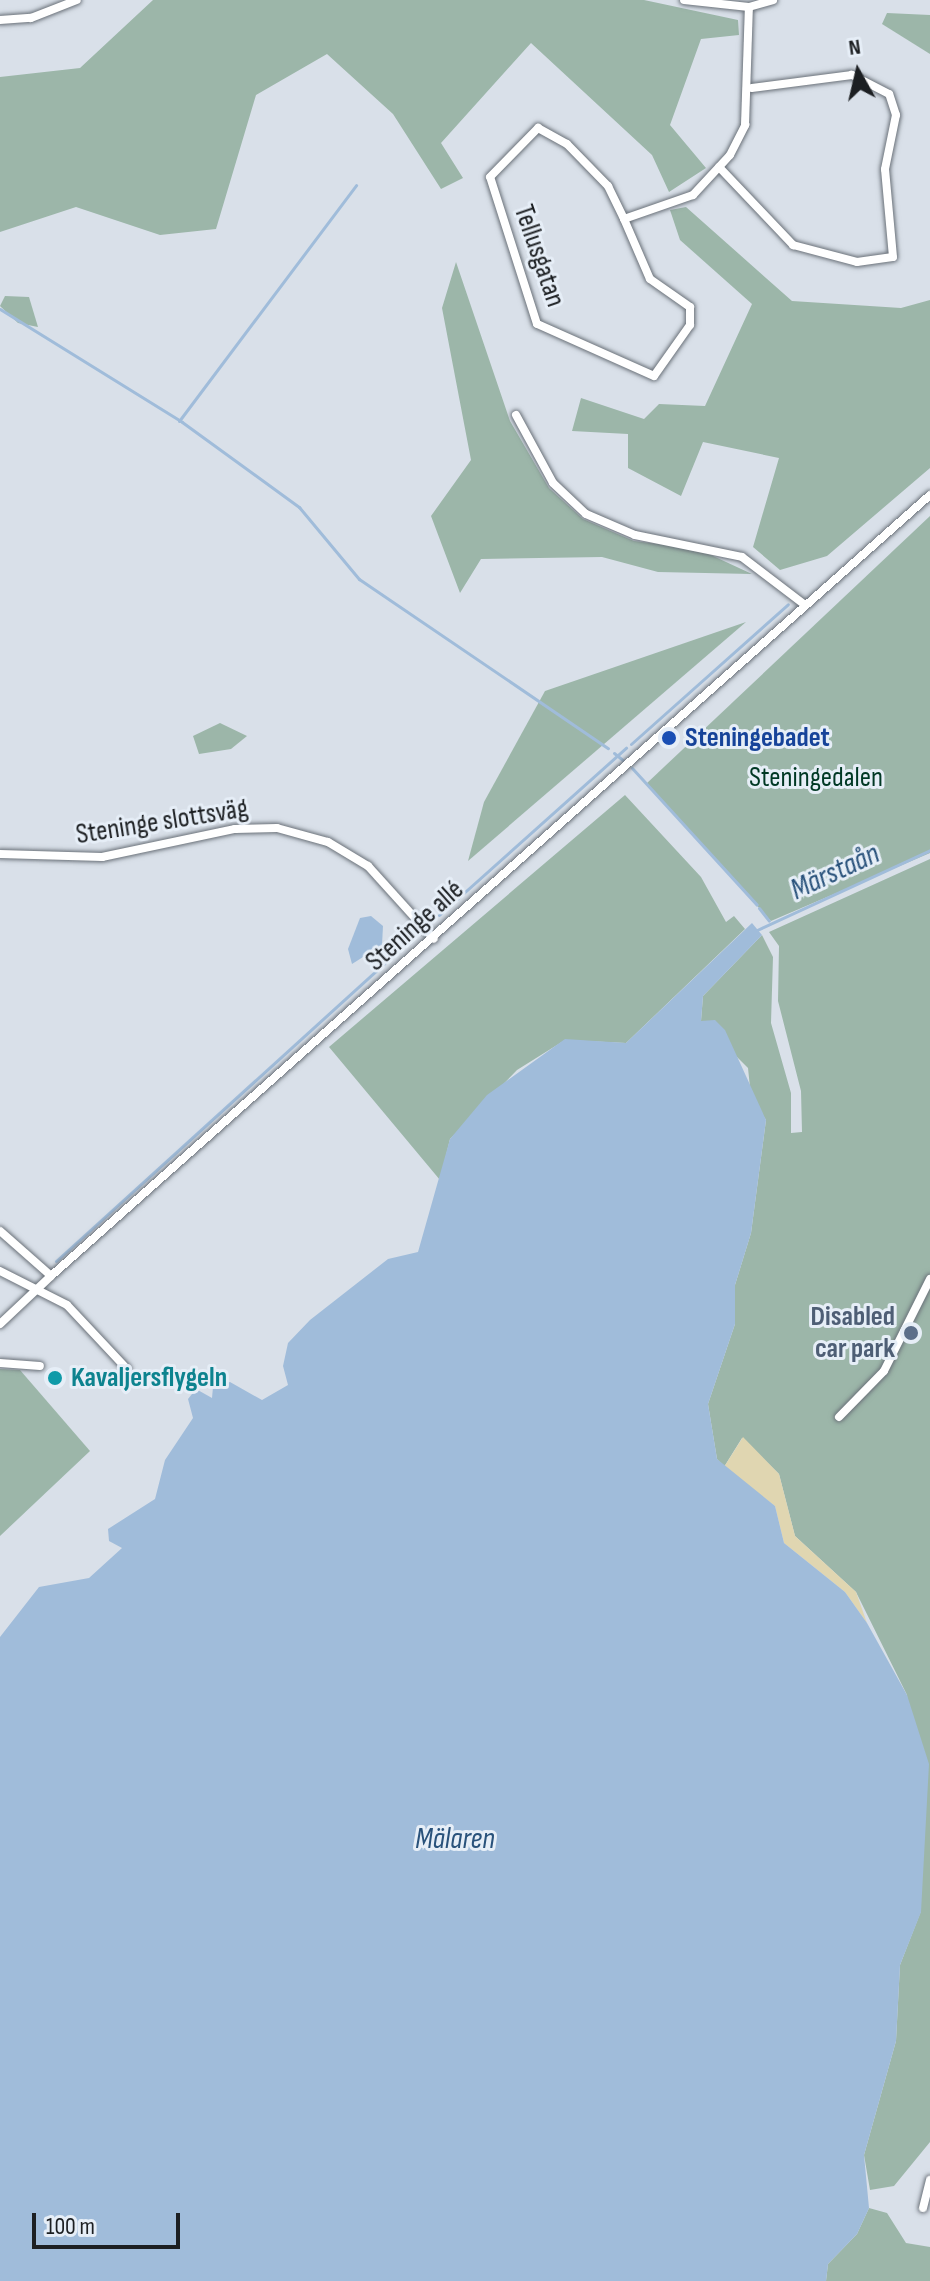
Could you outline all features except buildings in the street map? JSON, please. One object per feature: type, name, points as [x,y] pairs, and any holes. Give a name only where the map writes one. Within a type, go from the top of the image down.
[{"type":"street","points":[[0,20],[31,18],[77,0]]},
{"type":"street","points":[[684,0],[749,7],[773,0]]},
{"type":"street","points":[[624,219],[671,207],[719,167],[745,125],[752,88],[749,7]]},
{"type":"street","points":[[719,167],[793,245],[857,262],[893,257],[885,169],[896,115],[889,94],[852,75],[752,88]]},
{"type":"street","name":"Tellusgatan","points":[[531,130],[548,130],[608,186],[624,219],[650,279],[690,307],[690,325],[654,376],[537,324],[490,177],[531,130]]},
{"type":"street","points":[[516,415],[553,483],[586,514],[635,535],[742,557],[805,605]]},
{"type":"street","name":"Steninge allé","points":[[0,1324],[930,495]]},
{"type":"street","name":"Steninge slottsväg","points":[[0,854],[102,857],[235,829],[277,828],[328,842],[368,866],[434,939]]},
{"type":"street","points":[[0,1231],[51,1276]]},
{"type":"street","points":[[0,1271],[35,1292],[67,1305],[127,1369]]},
{"type":"street","points":[[839,1417],[884,1371],[930,1279]]},
{"type":"street","points":[[0,1363],[40,1366]]},
{"type":"street","points":[[923,2208],[930,2180]]},
{"type":"green space","points":[[153,0],[644,0],[738,20],[739,35],[701,39],[670,125],[706,168],[669,192],[652,155],[531,43],[441,143],[463,178],[441,189],[393,114],[327,54],[256,95],[216,229],[160,235],[76,207],[0,232],[0,77],[80,68]]},
{"type":"green space","points":[[887,13],[930,15],[930,54],[882,24]]},
{"type":"green space","points":[[686,207],[792,301],[901,308],[930,300],[930,468],[827,556],[780,570],[753,547],[779,458],[703,442],[681,496],[628,468],[628,434],[572,431],[581,398],[644,419],[659,404],[705,406],[752,304],[680,240],[670,210]]},
{"type":"green space","points":[[456,262],[510,421],[549,488],[583,519],[634,541],[698,549],[752,574],[658,572],[602,557],[481,559],[460,593],[431,516],[471,460],[442,308]]},
{"type":"green space","points":[[5,296],[29,297],[38,327],[18,323],[0,306]]},
{"type":"green space","name":"Steningedalen","points":[[930,516],[930,853],[771,921],[646,784]]},
{"type":"green space","points":[[746,622],[468,861],[484,802],[545,691]]},
{"type":"green space","points":[[220,723],[247,736],[231,749],[199,754],[193,736]]},
{"type":"green space","points":[[625,795],[701,877],[726,922],[734,916],[745,929],[626,1043],[565,1040],[517,1070],[450,1139],[440,1180],[329,1047]]},
{"type":"green space","points":[[930,859],[930,2142],[894,2186],[870,2190],[864,2155],[896,2041],[900,1965],[921,1911],[907,1695],[856,1592],[795,1536],[779,1474],[742,1438],[724,1467],[717,1459],[708,1404],[735,1324],[735,1285],[751,1233],[766,1120],[751,1097],[748,1068],[701,1021],[703,996],[762,935],[773,957],[771,1023],[791,1093],[791,1133],[802,1132],[801,1091],[778,1001],[779,946],[769,932]]},
{"type":"green space","points":[[0,1369],[20,1370],[90,1451],[0,1536]]},
{"type":"green space","points":[[869,2208],[887,2213],[906,2243],[930,2247],[930,2281],[826,2281],[828,2264],[857,2234]]},
{"type":"sand","points":[[743,1437],[779,1474],[795,1536],[856,1592],[867,1623],[845,1592],[784,1543],[775,1506],[724,1467]]},
{"type":"water","points":[[371,916],[383,926],[382,945],[352,964],[348,949],[360,918]]},
{"type":"water","name":"Mälaren","points":[[752,923],[762,935],[703,996],[701,1021],[715,1020],[725,1030],[766,1120],[751,1233],[735,1285],[735,1324],[708,1404],[717,1459],[775,1506],[784,1543],[845,1592],[867,1623],[907,1695],[929,1764],[921,1912],[900,1965],[896,2041],[864,2155],[869,2208],[857,2234],[828,2264],[826,2281],[0,2281],[0,1637],[39,1587],[89,1578],[122,1548],[109,1541],[108,1529],[155,1499],[165,1460],[193,1418],[188,1399],[196,1389],[212,1398],[213,1387],[230,1382],[262,1400],[288,1385],[283,1366],[288,1343],[310,1320],[388,1259],[418,1252],[450,1139],[487,1095],[565,1039],[626,1043]]},
{"type":"waterway","points":[[179,421],[356,185]]},
{"type":"waterway","points":[[0,309],[182,422],[299,507],[359,579],[608,748]]},
{"type":"waterway","points":[[631,744],[788,604]]},
{"type":"waterway","points":[[439,915],[626,748]]},
{"type":"waterway","points":[[614,753],[624,761]]},
{"type":"waterway","points":[[632,768],[757,905]]},
{"type":"waterway","name":"Märstaån","points":[[757,930],[930,850]]},
{"type":"waterway","points":[[759,908],[769,921]]},
{"type":"waterway","points":[[56,1261],[415,936]]},
{"type":"place","name":"Steningebadet","points":[[669,738]]},
{"type":"place","name":"Disabled car park","points":[[911,1333]]},
{"type":"place","name":"Kavaljersflygeln","points":[[55,1378]]}]
